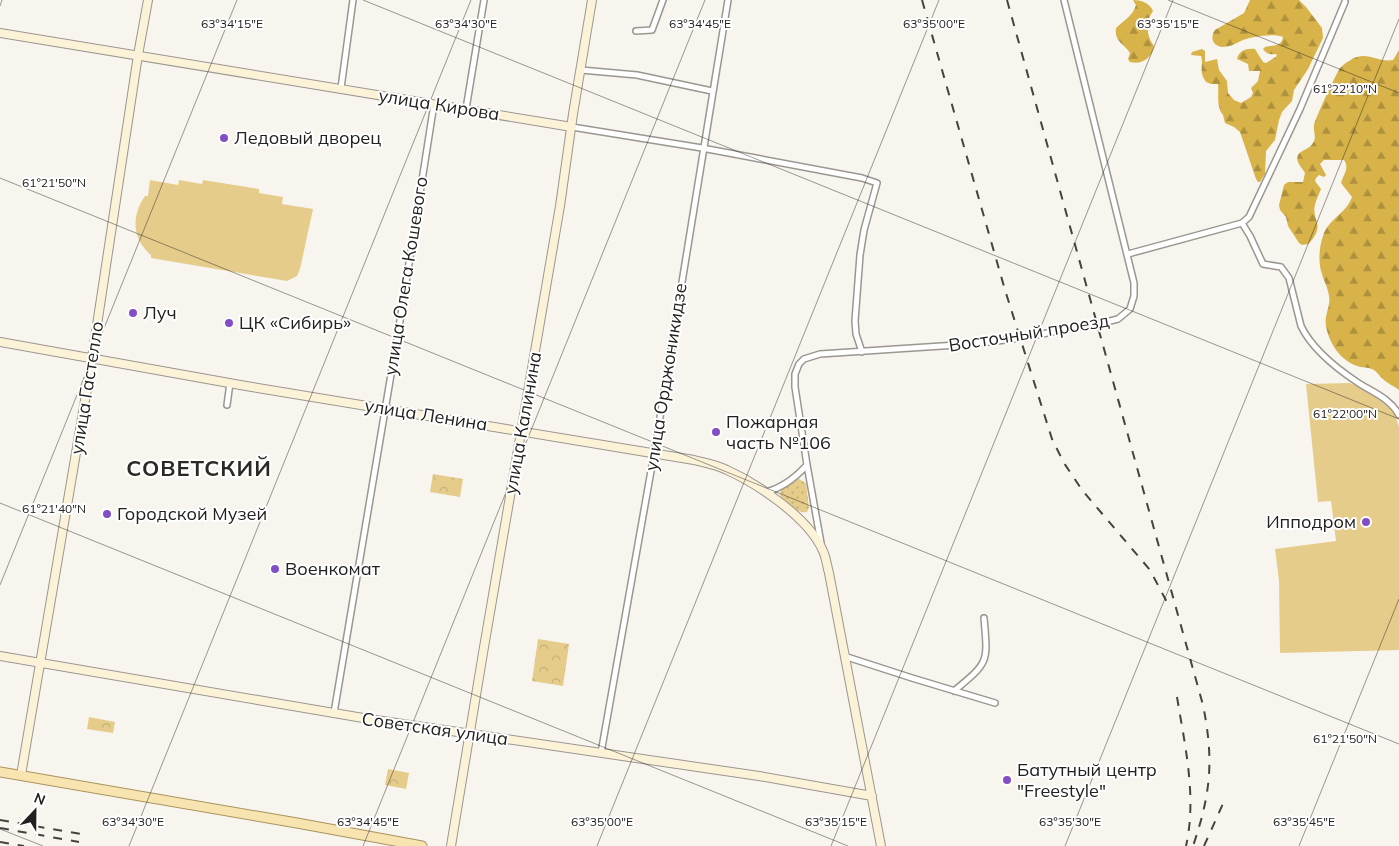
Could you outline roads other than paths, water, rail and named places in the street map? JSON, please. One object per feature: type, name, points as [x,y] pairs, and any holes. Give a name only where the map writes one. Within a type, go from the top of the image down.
[{"type":"main road","points":[[0,772],[297,822],[422,846]]},
{"type":"street","name":"улица Гастелло","points":[[21,775],[92,359],[148,0]]},
{"type":"street","points":[[341,88],[353,0]]},
{"type":"street","points":[[466,109],[484,0]]},
{"type":"street","name":"улица Калинина","points":[[451,846],[560,206],[592,0]]},
{"type":"street","points":[[636,31],[652,30],[663,0]]},
{"type":"street","name":"улица Орджоникидзе","points":[[601,753],[654,454],[702,148],[728,0]]},
{"type":"street","name":"Восточный проезд","points":[[823,550],[806,465],[794,387],[796,369],[804,360],[811,356],[972,344],[1020,338],[1118,319],[1130,309],[1134,296],[1134,283],[1128,254],[1095,130],[1064,0]]},
{"type":"street","points":[[1128,254],[1242,223],[1249,217],[1284,144],[1345,2]]},
{"type":"street","name":"улица Кирова","points":[[0,33],[702,148],[862,178],[877,183],[864,230],[860,255],[855,321],[856,334],[862,352]]},
{"type":"street","points":[[580,70],[637,75],[712,91]]},
{"type":"street","name":"улица Олега Кошевого","points":[[334,713],[434,104]]},
{"type":"street","points":[[1242,223],[1263,264],[1281,267],[1289,278],[1301,326],[1309,339],[1336,367],[1388,401],[1399,415]]},
{"type":"street","name":"улица Ленина","points":[[0,342],[230,383],[705,462],[739,476],[765,493],[806,526],[823,550]]},
{"type":"street","points":[[227,405],[230,383]]},
{"type":"street","points":[[765,493],[781,487],[806,465]]},
{"type":"street","points":[[823,550],[881,846]]},
{"type":"street","points":[[954,691],[979,670],[985,660],[984,618]]},
{"type":"street","name":"Советская улица","points":[[0,656],[469,735],[778,779],[872,796]]},
{"type":"street","points":[[844,656],[995,703]]},
{"type":"railway","points":[[922,0],[1005,290],[1052,439],[1064,463],[1082,490],[1150,570],[1170,608]]},
{"type":"railway","points":[[1007,0],[1203,705],[1209,743],[1209,776],[1204,809],[1193,846]]},
{"type":"railway","points":[[1177,697],[1189,772],[1190,809],[1186,846]]},
{"type":"railway","points":[[1204,846],[1226,797]]},
{"type":"railway","points":[[0,820],[81,834]]},
{"type":"railway","points":[[0,828],[79,842]]},
{"type":"railway","points":[[0,842],[24,846]]},
{"type":"place","name":"Ледовый дворец","points":[[224,138]]},
{"type":"place","name":"Луч","points":[[133,313]]},
{"type":"place","name":"ЦК «Сибирь»","points":[[229,323]]},
{"type":"place","name":"Пожарная часть №106","points":[[716,432]]},
{"type":"place","name":"Городской Музей","points":[[107,514]]},
{"type":"place","name":"Ипподром","points":[[1366,522]]},
{"type":"place","name":"Военкомат","points":[[275,569]]},
{"type":"place","name":"Батутный центр \"Freestyle\"","points":[[1007,780]]},
{"type":"district","name":"СОВЕТСКИЙ","points":[[199,468]]}]
